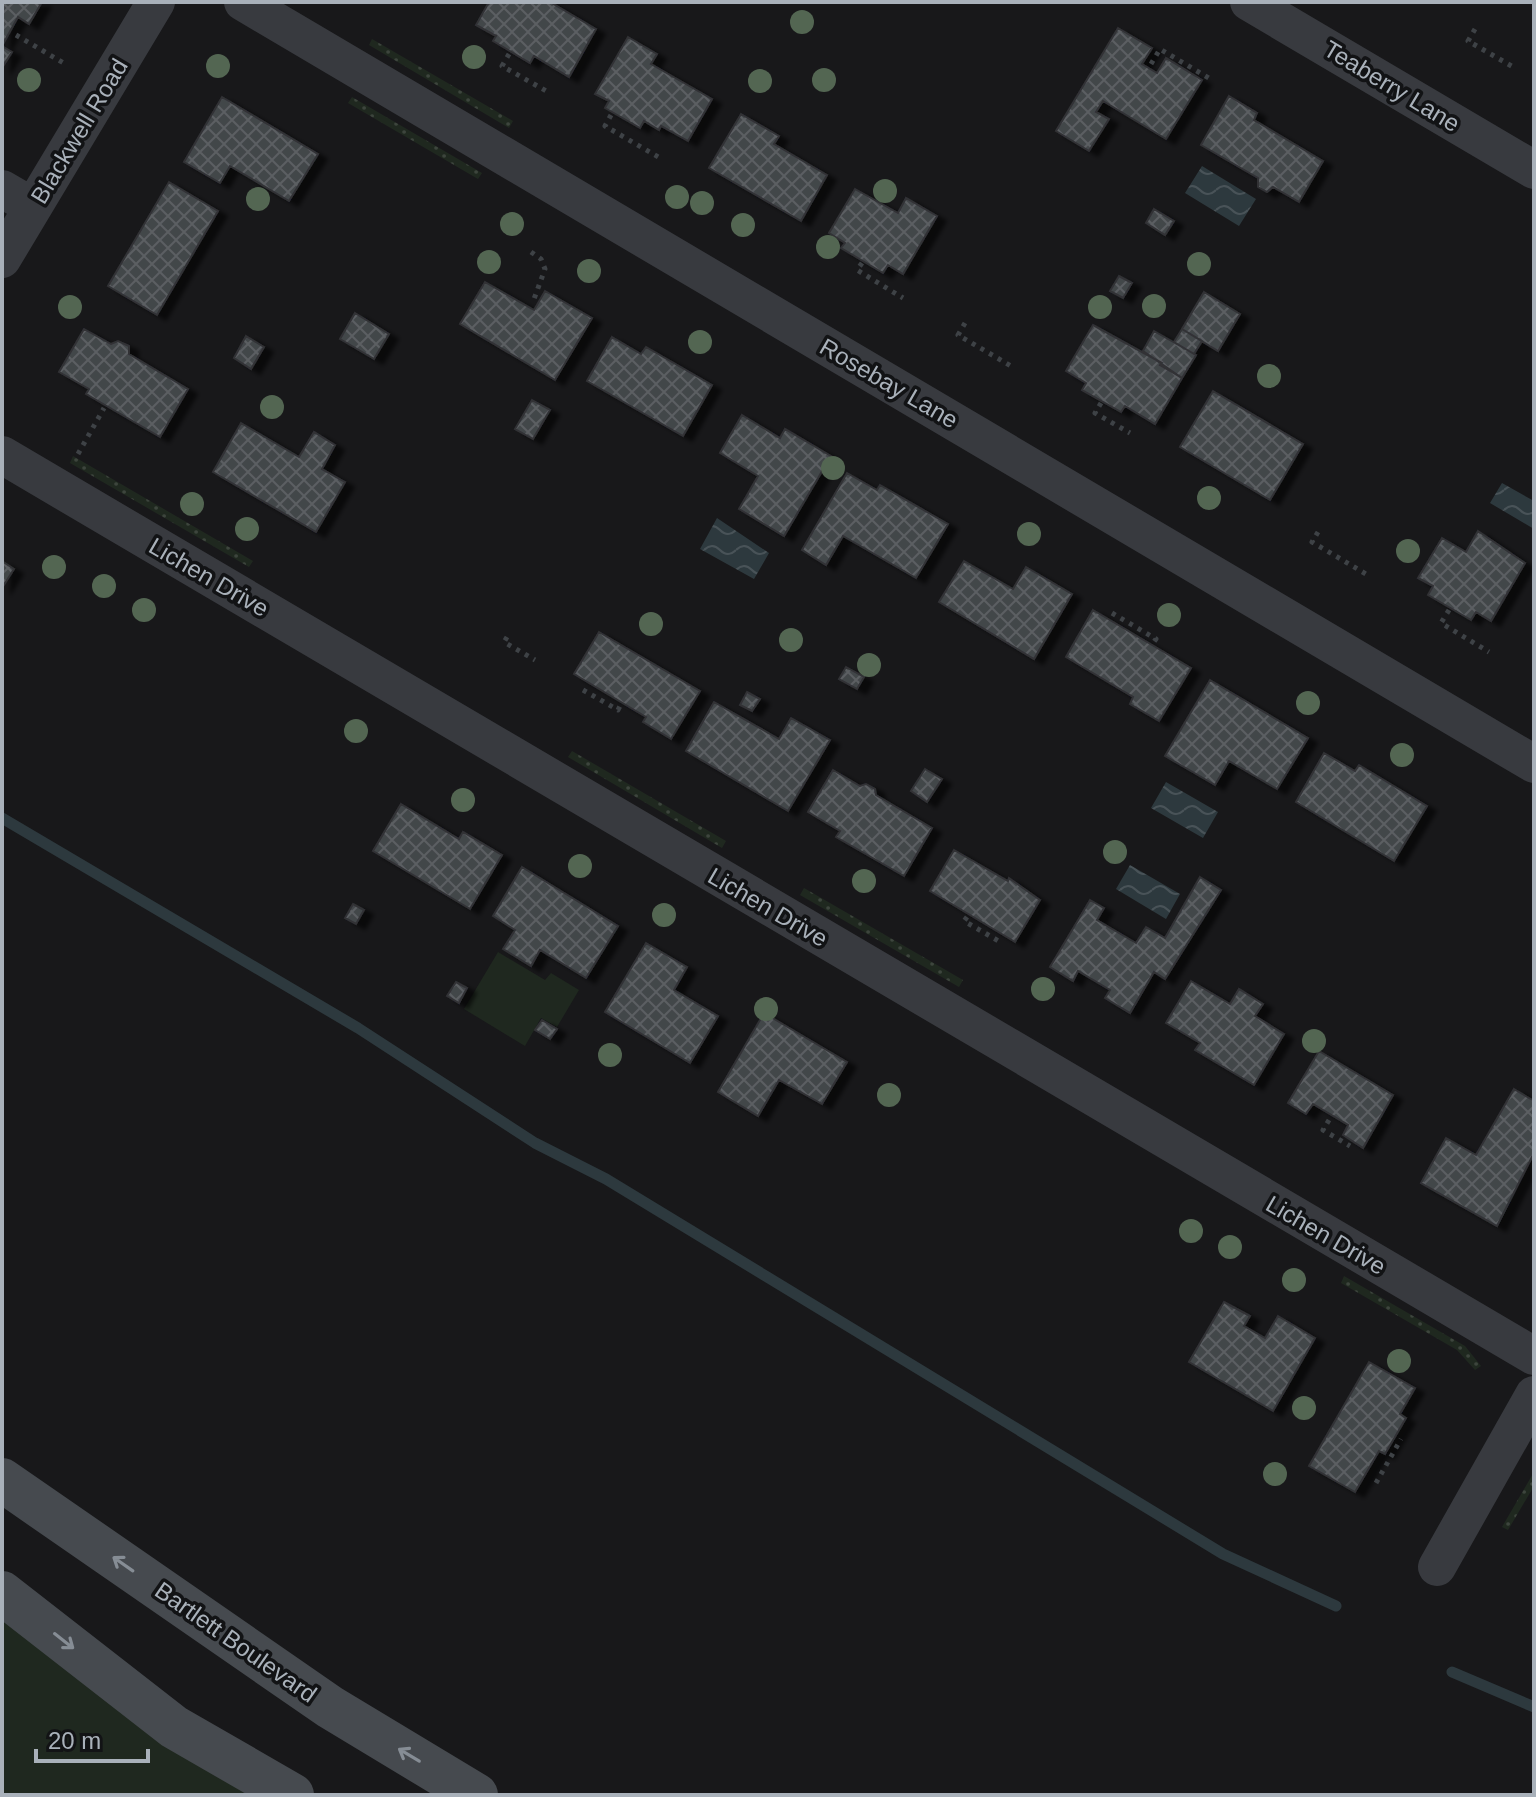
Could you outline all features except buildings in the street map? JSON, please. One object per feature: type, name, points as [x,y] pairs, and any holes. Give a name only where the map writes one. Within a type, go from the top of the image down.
[{"type":"main road","name":"Bartlett Boulevard","points":[[2,1480],[330,1707],[476,1795]]},
{"type":"main road","points":[[2,1593],[174,1727],[292,1795]]},
{"type":"street","name":"Blackwell Road","points":[[2,259],[18,198],[156,2]]},
{"type":"street","name":"Rosebay Lane","points":[[243,2],[1534,764]]},
{"type":"street","name":"Teaberry Lane","points":[[1249,2],[1534,170]]},
{"type":"street","name":"Lichen Drive","points":[[2,455],[1534,1356]]},
{"type":"street","points":[[1437,1567],[1534,1395]]},
{"type":"path","points":[[1475,29],[1468,41],[1515,68]]},
{"type":"path","points":[[16,35],[67,65]]},
{"type":"path","points":[[1151,64],[1160,49],[1212,80]]},
{"type":"path","points":[[509,54],[502,66],[548,92]]},
{"type":"path","points":[[611,115],[605,126],[660,158]]},
{"type":"path","points":[[531,252],[541,259],[545,269],[534,299]]},
{"type":"path","points":[[862,263],[857,270],[903,298]]},
{"type":"path","points":[[965,323],[958,335],[1011,366]]},
{"type":"path","points":[[1101,403],[1095,413],[1130,433]]},
{"type":"path","points":[[78,454],[104,408]]},
{"type":"path","points":[[1318,532],[1312,542],[1366,574]]},
{"type":"path","points":[[1449,610],[1441,623],[1489,652]]},
{"type":"path","points":[[1112,613],[1156,639],[1153,643]]},
{"type":"path","points":[[507,637],[504,642],[535,660]]},
{"type":"path","points":[[583,690],[618,710],[621,704]]},
{"type":"path","points":[[967,917],[964,921],[1002,943]]},
{"type":"path","points":[[1329,1120],[1323,1130],[1350,1146]]},
{"type":"path","points":[[1376,1483],[1401,1439]]},
{"type":"shaded area","points":[[372,39],[513,121],[509,128],[369,45]]},
{"type":"shaded area","points":[[352,97],[482,173],[478,179],[348,103]]},
{"type":"shaded area","points":[[73,456],[253,561],[249,567],[70,463]]},
{"type":"shaded area","points":[[572,751],[726,841],[722,848],[568,757]]},
{"type":"shaded area","points":[[804,888],[963,980],[959,987],[800,895]]},
{"type":"shaded area","points":[[498,952],[545,980],[551,973],[579,990],[557,1027],[541,1018],[525,1046],[464,1009]]},
{"type":"shaded area","points":[[1344,1276],[1465,1346],[1481,1366],[1475,1370],[1457,1350],[1341,1283]]},
{"type":"shaded area","points":[[1534,1472],[1534,1486],[1508,1530],[1502,1527]]},
{"type":"shaded area","points":[[2,1593],[292,1795],[2,1795]]},
{"type":"water","points":[[1202,166],[1256,199],[1239,226],[1185,193]]},
{"type":"water","points":[[1502,483],[1534,501],[1534,529],[1490,503]]},
{"type":"water","points":[[717,518],[769,553],[754,579],[700,549]]},
{"type":"water","points":[[1166,782],[1218,812],[1203,838],[1151,808]]},
{"type":"water","points":[[1130,865],[1180,894],[1166,919],[1116,889]]},
{"type":"waterway","points":[[2,818],[358,1028],[535,1143],[606,1179],[1223,1554],[1336,1606]]},
{"type":"waterway","points":[[1452,1672],[1534,1707]]}]
